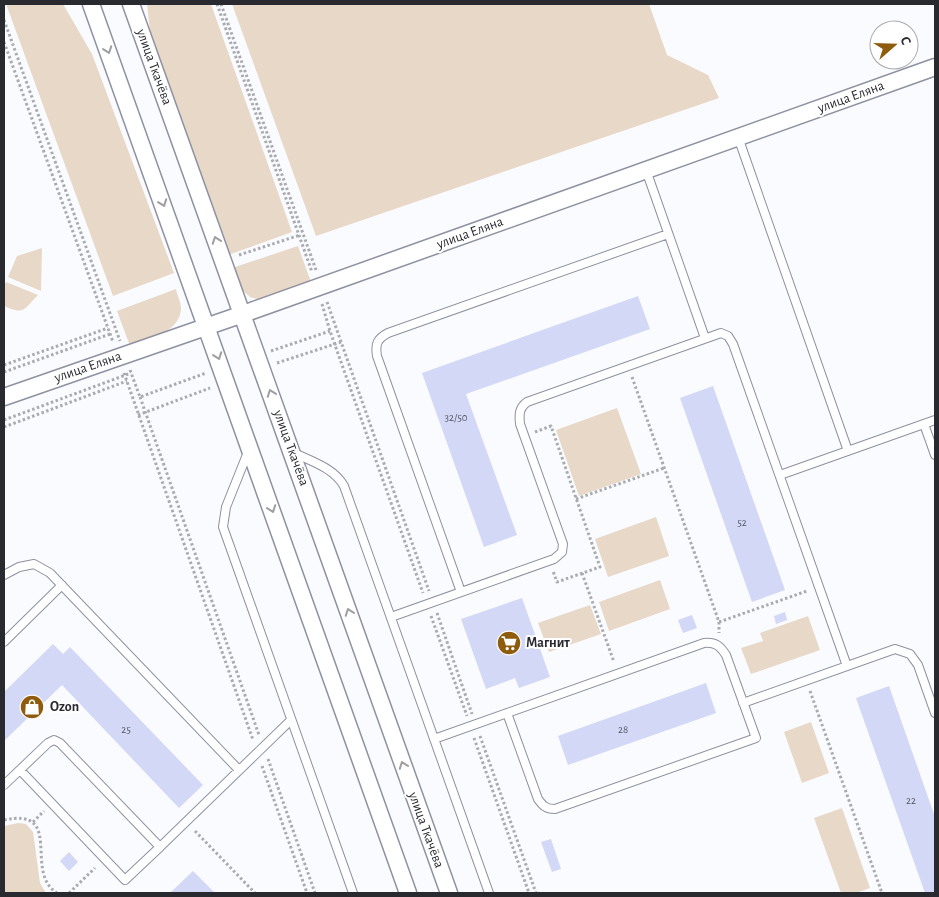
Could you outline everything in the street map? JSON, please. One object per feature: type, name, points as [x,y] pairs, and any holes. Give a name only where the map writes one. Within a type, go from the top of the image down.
[{"type":"street","points":[[91,4],[408,893]]},
{"type":"street","name":"улица Ткачёва","points":[[132,4],[449,893]]},
{"type":"street","name":"улица Еляна","points":[[4,397],[206,325],[243,314],[935,67]]},
{"type":"lane","points":[[738,137],[848,450]]},
{"type":"lane","points":[[646,170],[705,338]]},
{"type":"lane","points":[[461,592],[377,356],[376,346],[379,338],[388,333],[668,234]]},
{"type":"lane","points":[[391,617],[550,561],[562,552],[563,544],[520,424],[519,413],[522,406],[527,402],[721,333],[728,336],[733,344],[847,666]]},
{"type":"lane","points":[[780,475],[935,420]]},
{"type":"lane","points":[[924,424],[935,455]]},
{"type":"lane","points":[[250,447],[226,507],[224,527],[353,893]]},
{"type":"lane","points":[[292,452],[332,471],[339,477],[344,486],[489,893]]},
{"type":"lane","points":[[4,575],[19,567],[34,564],[50,573],[239,770]]},
{"type":"lane","points":[[4,642],[62,585]]},
{"type":"lane","points":[[434,739],[507,713],[618,674],[704,643],[713,642],[720,646],[726,655],[756,738],[555,809],[548,809],[542,806],[538,799],[507,713]]},
{"type":"lane","points":[[743,703],[895,649],[910,654],[918,665],[935,713]]},
{"type":"lane","points":[[20,770],[125,880],[291,720]]},
{"type":"lane","points":[[4,786],[48,743],[54,740],[60,743],[160,847]]},
{"type":"path","points":[[217,4],[301,234]]},
{"type":"path","points":[[221,4],[319,286],[341,342],[535,892],[526,893]]},
{"type":"path","points":[[4,20],[121,345]]},
{"type":"path","points":[[4,42],[115,347]]},
{"type":"path","points":[[224,260],[301,234]]},
{"type":"path","points":[[319,286],[330,331]]},
{"type":"path","points":[[4,365],[108,328]]},
{"type":"path","points":[[4,372],[110,334]]},
{"type":"path","points":[[263,368],[341,342]]},
{"type":"path","points":[[628,366],[719,622],[720,646]]},
{"type":"path","points":[[122,368],[253,742]]},
{"type":"path","points":[[4,420],[131,373]]},
{"type":"path","points":[[4,427],[127,381]]},
{"type":"path","points":[[138,415],[227,382]]},
{"type":"path","points":[[140,396],[260,737]]},
{"type":"path","points":[[524,435],[551,426],[600,566],[557,582],[550,561]]},
{"type":"path","points":[[576,499],[664,468]]},
{"type":"path","points":[[582,573],[618,674]]},
{"type":"path","points":[[719,622],[819,586]]},
{"type":"path","points":[[806,680],[882,893]]},
{"type":"path","points":[[267,757],[315,893]]},
{"type":"path","points":[[262,766],[307,893]]},
{"type":"path","points":[[4,820],[18,817],[29,819],[35,824],[40,839],[45,881],[50,889],[57,893]]},
{"type":"path","points":[[186,821],[255,893]]},
{"type":"path","points":[[69,893],[105,859]]},
{"type":"shaded area","points":[[6,4],[63,4],[92,54],[174,273],[113,296]]},
{"type":"shaded area","points":[[147,4],[211,4],[292,232],[228,255],[150,32]]},
{"type":"shaded area","points":[[232,4],[649,4],[667,55],[708,75],[719,98],[316,236]]},
{"type":"shaded area","points":[[298,246],[311,282],[261,300],[250,297],[241,289],[232,268]]},
{"type":"shaded area","points":[[42,248],[41,291],[8,277],[17,256]]},
{"type":"shaded area","points":[[6,282],[38,295],[23,310],[4,306],[4,287]]},
{"type":"shaded area","points":[[176,289],[181,308],[180,316],[176,323],[170,329],[154,337],[130,346],[117,311]]},
{"type":"shaded area","points":[[617,408],[641,474],[579,496],[556,430]]},
{"type":"shaded area","points":[[656,517],[669,556],[608,577],[595,539]]},
{"type":"shaded area","points":[[660,580],[670,609],[609,631],[599,602]]},
{"type":"shaded area","points":[[590,605],[601,634],[549,652],[538,623]]},
{"type":"shaded area","points":[[808,616],[820,650],[751,674],[741,648],[763,641],[760,633]]},
{"type":"shaded area","points":[[811,722],[829,773],[802,783],[784,732]]},
{"type":"shaded area","points":[[842,808],[870,888],[856,893],[841,893],[814,818]]},
{"type":"shaded area","points":[[18,823],[26,824],[33,832],[40,883],[46,893],[4,893],[4,826]]},
{"type":"building","points":[[638,296],[650,329],[466,394],[517,535],[484,547],[422,373]]},
{"type":"building","points":[[713,386],[785,590],[752,602],[680,398]]},
{"type":"building","points":[[522,598],[550,677],[519,688],[515,678],[486,689],[461,619]]},
{"type":"building","points":[[785,612],[787,620],[776,624],[774,616]]},
{"type":"building","points":[[692,615],[697,628],[683,633],[678,620]]},
{"type":"building","points":[[53,644],[63,654],[70,647],[203,785],[179,808],[62,685],[4,741],[4,692]]},
{"type":"building","points":[[706,683],[716,713],[568,765],[558,736]]},
{"type":"building","points":[[889,686],[935,817],[935,893],[925,893],[856,698]]},
{"type":"building","points":[[551,839],[561,869],[552,872],[541,842]]},
{"type":"building","points":[[69,852],[78,862],[69,871],[60,861]]},
{"type":"building","points":[[193,871],[215,893],[170,893]]},
{"type":"place","name":"Магнит","points":[[509,643]]},
{"type":"place","name":"Ozon","points":[[32,707]]}]
